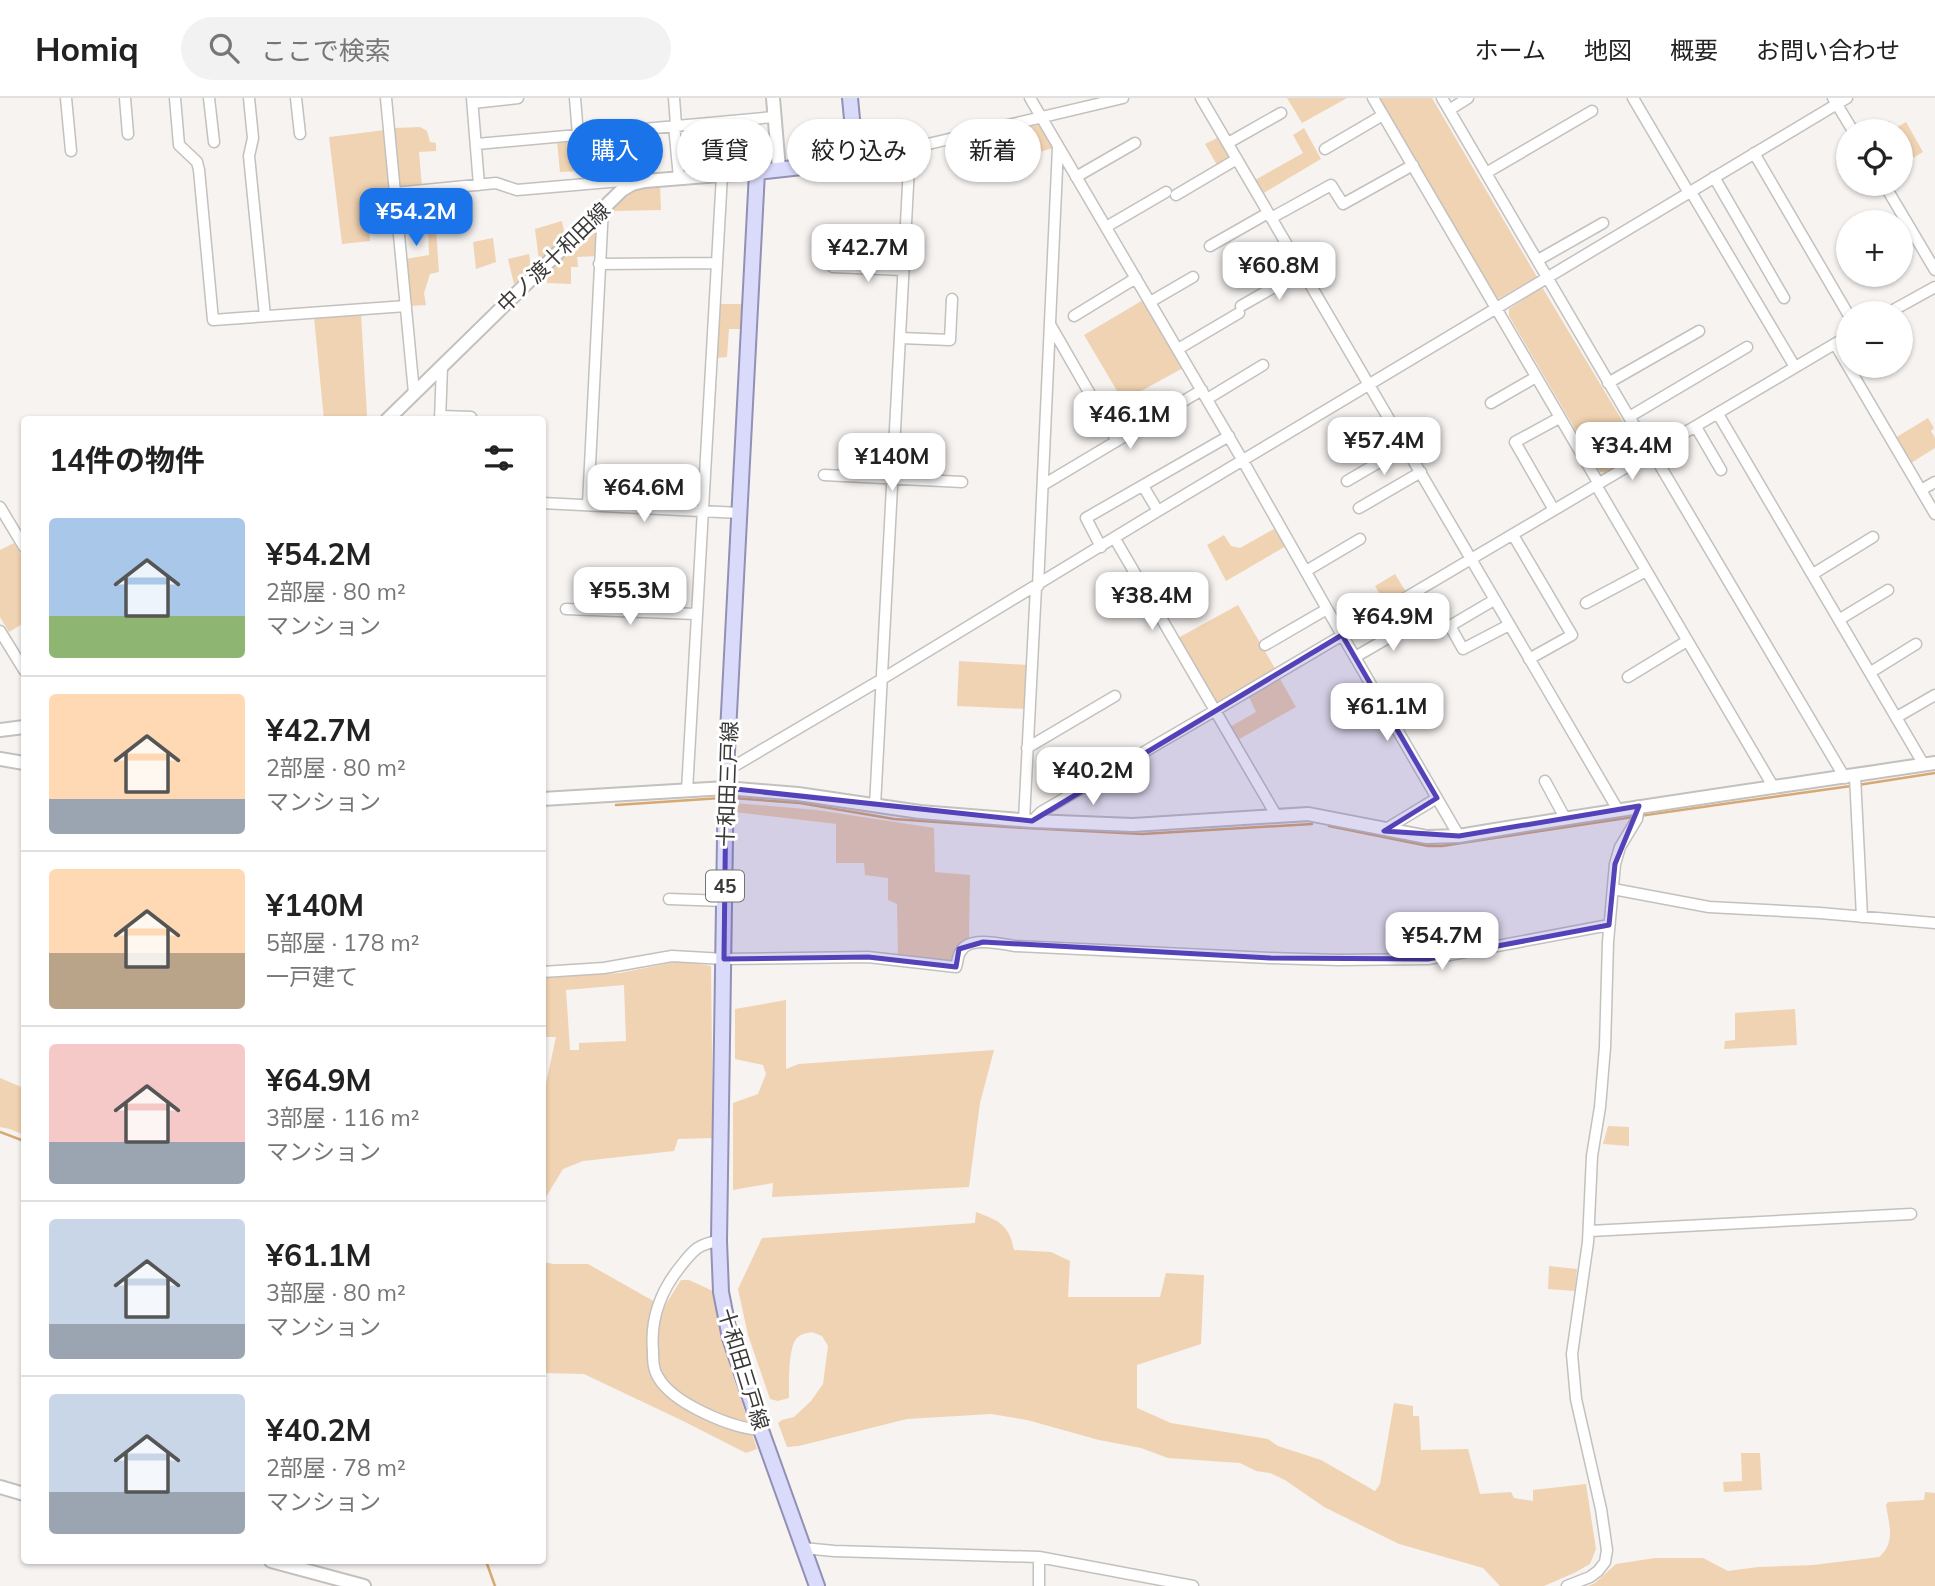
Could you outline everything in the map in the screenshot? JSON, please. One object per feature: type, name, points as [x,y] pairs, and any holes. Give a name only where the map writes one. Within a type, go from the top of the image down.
[{"type":"main road","points":[[850,98],[852,119]]},
{"type":"main road","points":[[773,170],[787,168]]},
{"type":"main road","name":"十和田三戸線","points":[[757,182],[726,771],[719,1241],[722,1292],[730,1338],[817,1586]]},
{"type":"street","points":[[66,98],[71,151]]},
{"type":"street","points":[[125,98],[128,134]]},
{"type":"street","points":[[175,98],[179,145],[197,162],[199,170],[213,320],[406,306]]},
{"type":"street","points":[[209,98],[214,142]]},
{"type":"street","points":[[249,98],[253,138],[249,156],[265,316]]},
{"type":"street","points":[[296,98],[300,134]]},
{"type":"street","points":[[386,98],[414,393]]},
{"type":"street","points":[[479,185],[473,100],[518,98]]},
{"type":"street","points":[[575,98],[577,119]]},
{"type":"street","points":[[674,98],[677,152]]},
{"type":"street","points":[[773,98],[779,169]]},
{"type":"street","points":[[1030,98],[1229,436],[1459,836]]},
{"type":"street","points":[[931,143],[1123,98]]},
{"type":"street","points":[[1201,98],[1618,810]]},
{"type":"street","points":[[1373,98],[1774,788]]},
{"type":"street","points":[[1442,98],[1608,383],[1853,782],[1862,917]]},
{"type":"street","points":[[1449,110],[1468,98]]},
{"type":"street","points":[[1633,98],[1795,367]]},
{"type":"street","points":[[726,771],[1690,193],[1835,101],[1847,98]]},
{"type":"street","points":[[1835,101],[1846,119]]},
{"type":"street","points":[[1486,173],[1592,111]]},
{"type":"street","points":[[1228,143],[1281,113]]},
{"type":"street","points":[[1325,149],[1383,115]]},
{"type":"street","points":[[663,126],[774,117]]},
{"type":"street","points":[[477,144],[567,136]]},
{"type":"street","points":[[1076,177],[1135,143]]},
{"type":"street","points":[[1028,821],[1027,748],[1043,485],[1058,146]]},
{"type":"street","points":[[1754,153],[1840,301]]},
{"type":"street","points":[[1106,227],[1237,159]]},
{"type":"street","points":[[1210,246],[1331,185],[1343,204],[1413,164]]},
{"type":"street","points":[[1714,177],[1784,298]]},
{"type":"street","points":[[395,193],[496,183],[517,190],[621,181],[632,184],[677,178]]},
{"type":"street","points":[[687,791],[721,182]]},
{"type":"street","points":[[876,806],[908,182]]},
{"type":"street","name":"中ノ渡十和田線","points":[[391,416],[603,207],[632,184]]},
{"type":"street","points":[[1891,196],[1935,271]]},
{"type":"street","points":[[588,505],[603,207]]},
{"type":"street","points":[[1538,260],[1604,223]]},
{"type":"street","points":[[600,264],[716,263]]},
{"type":"street","points":[[833,267],[903,270]]},
{"type":"street","points":[[1178,349],[1302,271]]},
{"type":"street","points":[[1150,302],[1193,277]]},
{"type":"street","points":[[1074,316],[1136,278]]},
{"type":"street","points":[[1910,301],[1935,287]]},
{"type":"street","points":[[901,338],[950,340],[952,299]]},
{"type":"street","points":[[1051,326],[1117,441]]},
{"type":"street","points":[[1608,383],[1699,331]]},
{"type":"street","points":[[1028,821],[1835,344],[1935,514]]},
{"type":"street","points":[[1629,417],[1747,347]]},
{"type":"street","points":[[1043,485],[1117,441],[1263,365]]},
{"type":"street","points":[[440,416],[442,366]]},
{"type":"street","points":[[1491,403],[1536,377]]},
{"type":"street","points":[[546,799],[726,788],[799,794],[969,817],[1028,821],[1133,825],[1276,816],[1320,816],[1427,837],[1459,836],[1618,810],[1638,813],[1774,788],[1853,782],[1930,764],[1897,717],[1718,414]]},
{"type":"street","points":[[1555,510],[1516,442],[1559,418]]},
{"type":"street","points":[[1696,427],[1721,470]]},
{"type":"street","points":[[1101,547],[1086,518],[1229,436]]},
{"type":"street","points":[[1347,481],[1405,447]]},
{"type":"street","points":[[1359,508],[1421,472]]},
{"type":"street","points":[[824,475],[962,482]]},
{"type":"street","points":[[1921,490],[1935,482]]},
{"type":"street","points":[[1143,486],[1158,511]]},
{"type":"street","points":[[546,503],[740,513]]},
{"type":"street","points":[[0,507],[21,542]]},
{"type":"street","points":[[1513,535],[1572,635],[1528,659]]},
{"type":"street","points":[[1813,574],[1873,537]]},
{"type":"street","points":[[1115,539],[1276,816]]},
{"type":"street","points":[[1306,571],[1360,539]]},
{"type":"street","points":[[1586,603],[1646,571]]},
{"type":"street","points":[[1840,619],[1888,590]]},
{"type":"street","points":[[1494,600],[1450,625],[1464,649],[1509,625]]},
{"type":"street","points":[[566,609],[696,614]]},
{"type":"street","points":[[1265,645],[1327,609]]},
{"type":"street","points":[[1355,657],[1415,623]]},
{"type":"street","points":[[0,631],[21,665]]},
{"type":"street","points":[[1628,677],[1687,641]]},
{"type":"street","points":[[1871,673],[1916,644]]},
{"type":"street","points":[[1897,717],[1935,695]]},
{"type":"street","points":[[1027,748],[1115,696]]},
{"type":"street","points":[[0,730],[21,727]]},
{"type":"street","points":[[0,758],[21,762]]},
{"type":"street","points":[[1545,781],[1565,818]]},
{"type":"street","points":[[1387,830],[1437,798]]},
{"type":"street","points":[[1567,1586],[1598,1571],[1605,1562],[1607,1550],[1606,1533],[1576,1399],[1572,1354],[1590,1231],[1592,1156],[1600,1108],[1605,1047],[1609,925],[1615,864],[1620,847],[1638,813]]},
{"type":"street","points":[[1613,889],[1709,907],[1935,923]]},
{"type":"street","points":[[669,899],[724,901]]},
{"type":"street","points":[[546,972],[604,968],[672,956],[724,959],[868,957],[956,967],[962,948],[983,942],[1016,946],[1270,958],[1428,959],[1609,925]]},
{"type":"street","points":[[1590,1231],[1911,1214]]},
{"type":"street","points":[[719,1241],[706,1243],[693,1251],[664,1289],[658,1302],[652,1338],[654,1368],[658,1379],[664,1385],[703,1413],[748,1429],[761,1430]]},
{"type":"street","points":[[0,1487],[21,1493]]},
{"type":"street","points":[[803,1548],[1039,1557],[1193,1586]]},
{"type":"street","points":[[1039,1557],[1039,1586]]},
{"type":"street","points":[[282,1564],[364,1586]]},
{"type":"highlighted area","points":[[1342,635],[1437,798],[1384,831],[1459,836],[1639,806],[1615,864],[1609,925],[1428,959],[1270,958],[983,942],[959,949],[956,967],[868,957],[724,959],[726,788],[1032,821]]},
{"type":"shaded area","points":[[1287,98],[1347,98],[1302,123]]},
{"type":"shaded area","points":[[1378,98],[1432,98],[1537,277],[1498,299]]},
{"type":"shaded area","points":[[420,127],[427,131],[430,142],[436,143],[436,151],[419,152],[422,187],[399,189],[394,128]]},
{"type":"shaded area","points":[[1041,128],[1053,148],[1041,152]]},
{"type":"shaded area","points":[[1304,128],[1321,159],[1262,194],[1255,180],[1303,153],[1293,135]]},
{"type":"shaded area","points":[[385,130],[395,218],[369,221],[370,241],[342,244],[329,137]]},
{"type":"shaded area","points":[[1913,134],[1923,152],[1913,158]]},
{"type":"shaded area","points":[[1219,137],[1230,155],[1229,159],[1217,165],[1205,144]]},
{"type":"shaded area","points":[[567,140],[567,172],[560,172],[557,141]]},
{"type":"shaded area","points":[[660,185],[661,210],[614,211],[614,203],[625,196]]},
{"type":"shaded area","points":[[598,219],[597,256],[577,257],[578,267],[571,267],[571,284],[547,283],[547,269]]},
{"type":"shaded area","points":[[562,221],[565,237],[539,261],[535,229]]},
{"type":"shaded area","points":[[428,229],[436,229],[439,272],[430,274],[424,293],[426,305],[410,306],[405,259],[429,255]]},
{"type":"shaded area","points":[[493,238],[496,262],[476,269],[473,242]]},
{"type":"shaded area","points":[[814,243],[833,244],[832,266],[813,264]]},
{"type":"shaded area","points":[[529,254],[531,269],[514,284],[508,259]]},
{"type":"shaded area","points":[[1542,287],[1641,452],[1606,473],[1600,472],[1509,316],[1509,309]]},
{"type":"shaded area","points":[[1143,300],[1183,368],[1123,401],[1084,335]]},
{"type":"shaded area","points":[[718,304],[744,304],[744,329],[729,329],[727,357],[715,358]]},
{"type":"shaded area","points":[[361,314],[367,416],[324,416],[314,317]]},
{"type":"shaded area","points":[[1928,418],[1934,428],[1931,431],[1935,438],[1935,448],[1911,463],[1895,438]]},
{"type":"shaded area","points":[[1274,529],[1286,546],[1226,581],[1207,545],[1224,535],[1231,546],[1240,548]]},
{"type":"shaded area","points":[[14,543],[21,554],[21,625],[9,632],[0,617],[0,550]]},
{"type":"shaded area","points":[[1395,574],[1406,592],[1386,604],[1375,586]]},
{"type":"shaded area","points":[[1238,605],[1276,670],[1217,704],[1178,638]]},
{"type":"shaded area","points":[[959,661],[1028,665],[1026,709],[957,706]]},
{"type":"shaded area","points":[[1279,677],[1296,707],[1236,741],[1228,728],[1256,712],[1248,695]]},
{"type":"shaded area","points":[[735,803],[817,810],[934,828],[935,872],[970,875],[969,939],[956,947],[954,963],[898,958],[897,904],[888,900],[888,878],[865,875],[864,863],[836,863],[836,824],[734,812]]},
{"type":"shaded area","points":[[680,961],[711,966],[713,1138],[678,1139],[674,1151],[583,1161],[563,1169],[546,1197],[546,1083],[556,1037],[546,1037],[546,978],[620,973]],"holes":[[[624,985],[626,1041],[579,1043],[579,1050],[570,1050],[566,990]]]},
{"type":"shaded area","points":[[786,1000],[786,1069],[799,1064],[994,1050],[980,1103],[969,1187],[772,1197],[773,1183],[733,1190],[733,1103],[758,1094],[766,1074],[763,1065],[735,1059],[735,1009]]},
{"type":"shaded area","points":[[1795,1009],[1797,1045],[1724,1049],[1725,1041],[1735,1040],[1735,1013]]},
{"type":"shaded area","points":[[0,1078],[21,1087],[21,1134],[0,1127]]},
{"type":"shaded area","points":[[1608,1126],[1629,1127],[1629,1146],[1603,1144]]},
{"type":"shaded area","points":[[976,1212],[991,1218],[1006,1229],[1014,1250],[1051,1252],[1070,1261],[1068,1297],[1160,1297],[1166,1273],[1204,1275],[1201,1344],[1137,1365],[1137,1408],[1171,1423],[1268,1439],[1278,1446],[1321,1460],[1375,1491],[1380,1484],[1394,1403],[1413,1406],[1413,1416],[1419,1416],[1421,1450],[1468,1449],[1480,1494],[1511,1492],[1514,1498],[1533,1501],[1533,1490],[1586,1484],[1596,1549],[1590,1564],[1544,1586],[1500,1586],[1483,1568],[1399,1544],[1324,1507],[1270,1473],[1256,1471],[1240,1463],[1168,1458],[1141,1448],[1099,1440],[1027,1420],[991,1414],[907,1419],[787,1447],[778,1423],[794,1417],[811,1401],[823,1384],[828,1346],[822,1336],[812,1332],[798,1337],[793,1344],[790,1359],[789,1398],[778,1401],[770,1399],[748,1335],[738,1289],[762,1238],[975,1223]]},
{"type":"shaded area","points":[[546,1263],[588,1264],[664,1307],[681,1280],[689,1280],[713,1291],[724,1347],[757,1449],[746,1453],[584,1374],[546,1373]]},
{"type":"shaded area","points":[[1549,1266],[1577,1269],[1575,1291],[1548,1289]]},
{"type":"shaded area","points":[[1741,1453],[1760,1453],[1762,1490],[1724,1492],[1723,1482],[1742,1481]]},
{"type":"shaded area","points":[[1925,1492],[1935,1493],[1935,1586],[1588,1586],[1616,1564],[1655,1558],[1703,1558],[1728,1571],[1879,1557],[1889,1539],[1888,1502],[1924,1500]]},
{"type":"waterway","points":[[1858,785],[1935,773]]},
{"type":"waterway","points":[[1639,816],[1851,786]]},
{"type":"waterway","points":[[616,805],[721,798]]},
{"type":"waterway","points":[[733,798],[800,803],[894,819],[1142,834],[1312,824]]},
{"type":"waterway","points":[[1329,826],[1428,846],[1442,846],[1633,817]]},
{"type":"waterway","points":[[0,1132],[21,1140]]},
{"type":"waterway","points":[[487,1564],[495,1586]]}]
